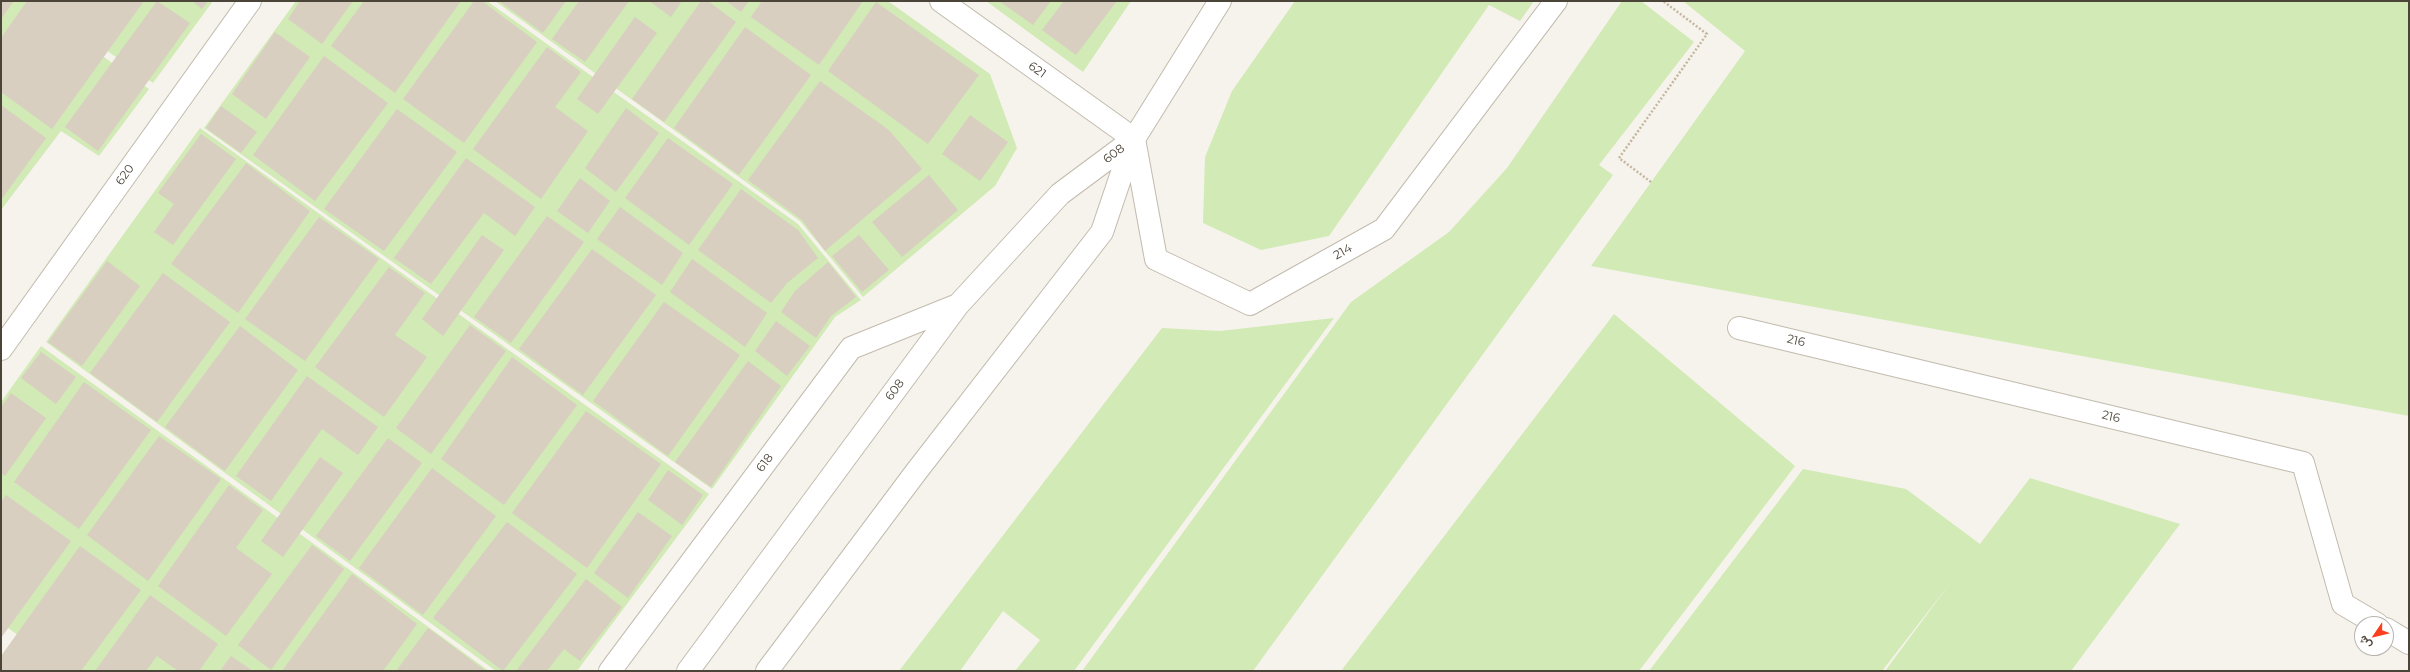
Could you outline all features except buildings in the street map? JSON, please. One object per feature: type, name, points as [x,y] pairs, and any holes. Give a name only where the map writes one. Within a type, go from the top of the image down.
[{"type":"street","name":"620","points":[[1,349],[250,1]]},
{"type":"street","name":"621","points":[[941,1],[1134,139]]},
{"type":"street","name":"608","points":[[767,671],[916,472],[1102,232],[1134,139],[1220,1]]},
{"type":"street","name":"214","points":[[1134,139],[1156,259],[1250,304],[1384,229],[1556,1]]},
{"type":"street","name":"608","points":[[688,671],[958,305],[1060,194],[1134,139]]},
{"type":"street","name":"618","points":[[610,671],[851,348],[958,305]]},
{"type":"street","name":"216","points":[[1739,328],[2303,463],[2343,604],[2363,616]]},
{"type":"street","points":[[2394,634],[2409,643]]},
{"type":"path","points":[[1651,182],[1619,158],[1708,34],[1663,1]]},
{"type":"green space","points":[[1,1],[25,1],[149,89],[99,156],[61,131],[1,210]]},
{"type":"green space","points":[[36,1],[213,1],[153,83]]},
{"type":"green space","points":[[296,1],[487,1],[798,224],[861,300],[835,317],[712,489],[204,128]]},
{"type":"green space","points":[[495,1],[888,1],[990,74],[1017,148],[995,186],[863,297],[800,221]]},
{"type":"green space","points":[[986,1],[1131,1],[1083,72]]},
{"type":"green space","points":[[1295,1],[1534,1],[1520,21],[1489,5],[1329,236],[1261,250],[1203,223],[1205,157],[1232,91]]},
{"type":"green space","points":[[1622,1],[1641,1],[1694,42],[1599,165],[1613,175],[1253,671],[1082,671],[1351,302],[1449,232],[1507,168]]},
{"type":"green space","points":[[1683,1],[2409,1],[2409,416],[1591,266],[1745,51]]},
{"type":"green space","points":[[200,128],[709,494],[577,671],[496,671],[46,342]]},
{"type":"green space","points":[[1614,314],[1795,466],[1639,671],[1341,671]]},
{"type":"green space","points":[[1334,318],[1074,671],[1015,671],[1040,640],[1003,611],[960,671],[899,671],[1162,328],[1220,331]]},
{"type":"green space","points":[[41,346],[489,671],[68,671],[1,623],[1,402]]},
{"type":"green space","points":[[1803,469],[1906,489],[1980,544],[2030,478],[2180,524],[2071,671],[1885,671],[1951,582],[1882,671],[1649,671]]}]
